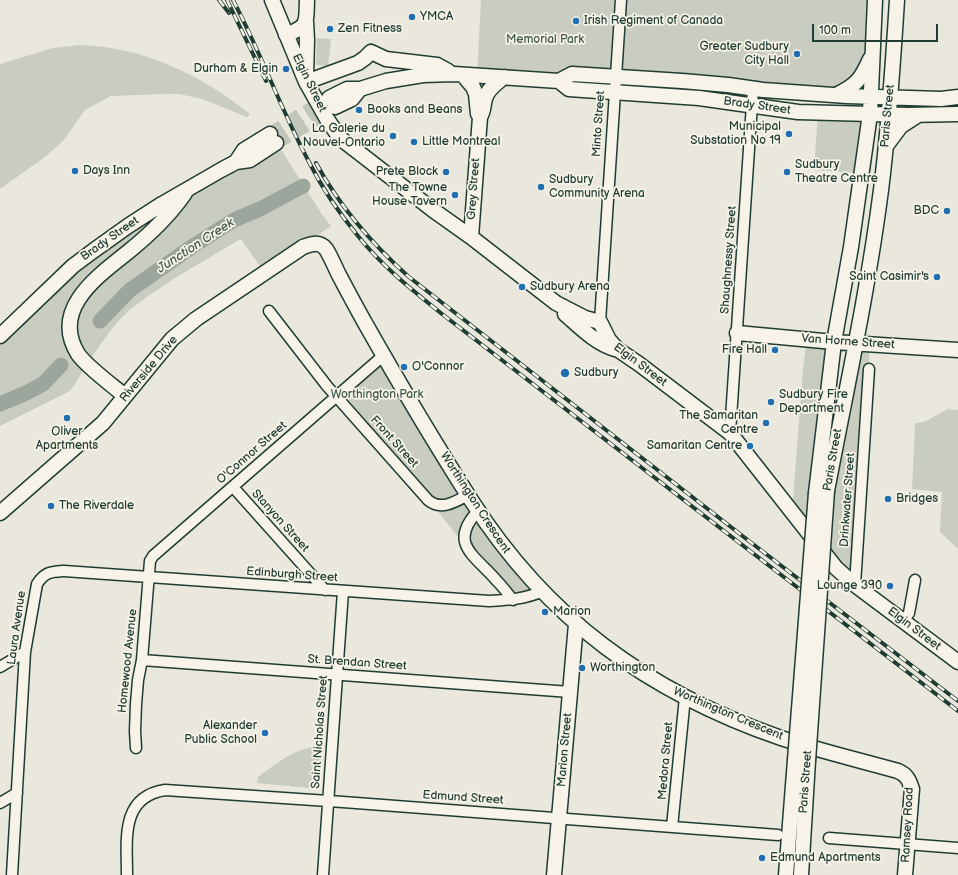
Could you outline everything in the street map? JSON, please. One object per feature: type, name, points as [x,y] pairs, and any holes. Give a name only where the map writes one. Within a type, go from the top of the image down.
[{"type":"main road","name":"Elgin Street","points":[[272,0],[306,82],[327,119],[340,138],[556,303],[578,315],[600,322],[608,340],[617,349],[730,433],[836,568],[855,585],[904,620],[958,662]]},
{"type":"main road","points":[[307,0],[306,82],[358,63],[371,52],[386,59],[437,65],[458,74],[473,87],[476,94],[477,111],[480,118]]},
{"type":"main road","name":"Paris Street","points":[[786,875],[801,761],[834,342],[851,247],[870,114],[875,0]]},
{"type":"main road","name":"Paris Street","points":[[821,492],[855,343],[881,190],[889,115],[896,0]]},
{"type":"main road","points":[[286,35],[299,30],[306,22]]},
{"type":"main road","points":[[836,95],[851,88],[860,78],[872,55]]},
{"type":"main road","name":"Brady Street","points":[[332,102],[347,89],[360,89],[404,77],[458,74],[559,81],[572,74],[615,76],[836,95],[890,98],[958,98]]},
{"type":"main road","points":[[480,118],[483,113],[485,98],[488,92],[504,77]]},
{"type":"main road","name":"Brady Street","points":[[559,81],[569,89],[698,98],[798,112],[889,115],[958,114]]},
{"type":"main road","points":[[886,146],[901,126],[918,115]]},
{"type":"main road","name":"Grey Street","points":[[471,237],[480,118]]},
{"type":"main road","name":"Brady Street","points":[[0,336],[93,250],[187,189],[236,162],[250,160],[273,139]]},
{"type":"main road","points":[[125,396],[85,363],[74,346],[70,332],[71,311],[81,294],[114,262],[151,232],[174,208],[187,189]]},
{"type":"main road","points":[[114,262],[124,245],[126,232],[125,228]]},
{"type":"main road","name":"Worthington Crescent","points":[[312,244],[318,244],[326,250],[351,298],[384,355],[478,511],[513,559],[576,624],[632,667],[685,697],[750,726],[780,737],[824,752],[898,771],[907,776]]},
{"type":"main road","name":"Riverside Drive","points":[[0,513],[103,423],[172,340],[183,329],[303,247],[312,244]]},
{"type":"main road","points":[[556,303],[590,336],[608,347],[617,349]]},
{"type":"main road","name":"Van Horne Street","points":[[737,333],[834,342],[958,350]]},
{"type":"main road","name":"Marion Street","points":[[554,875],[576,624]]},
{"type":"main road","name":"Paris Street","points":[[801,761],[801,875]]},
{"type":"main road","name":"Ramsey Road","points":[[905,875],[912,789],[907,776]]},
{"type":"street","name":"Minto Street","points":[[600,322],[621,0]]},
{"type":"street","name":"Shaughnessy Street","points":[[730,433],[753,88]]},
{"type":"street","name":"Front Street","points":[[270,310],[336,397],[428,500],[433,504],[443,505],[454,502],[468,495]]},
{"type":"street","name":"O'Connor Street","points":[[148,577],[149,566],[153,556],[384,355]]},
{"type":"street","name":"Drinkwater Street","points":[[855,585],[869,369]]},
{"type":"street","name":"Stanyon Street","points":[[233,487],[325,590]]},
{"type":"street","points":[[478,511],[471,518],[467,526],[465,543],[468,551],[498,581],[512,600]]},
{"type":"street","name":"Edinburgh Street","points":[[41,578],[47,573],[64,571],[489,601],[512,600],[530,597],[543,591]]},
{"type":"street","name":"Homewood Avenue","points":[[136,748],[136,704],[138,680],[142,660],[148,577]]},
{"type":"street","name":"Laura Avenue","points":[[12,875],[25,652],[35,593],[37,584],[41,578]]},
{"type":"street","points":[[904,620],[909,613],[915,580]]},
{"type":"street","name":"Saint Nicholas Street","points":[[323,875],[343,591]]},
{"type":"street","points":[[0,666],[25,652]]},
{"type":"street","name":"St. Brendan Street","points":[[142,660],[570,692]]},
{"type":"street","name":"Medora Street","points":[[672,827],[685,697]]},
{"type":"street","name":"Edmund Street","points":[[127,875],[129,820],[138,802],[147,795],[165,790],[778,835]]},
{"type":"street","points":[[0,803],[17,793]]},
{"type":"street","points":[[829,838],[958,848]]},
{"type":"green space","name":"Memorial Park","points":[[481,0],[874,0],[865,67],[835,94],[728,85],[558,81],[477,75]]},
{"type":"green space","points":[[317,38],[331,39],[328,66],[316,65]]},
{"type":"green space","points":[[81,45],[127,51],[149,57],[192,76],[212,87],[250,114],[247,117],[202,99],[179,94],[111,96],[85,110],[63,141],[45,157],[0,189],[0,64],[53,48]]},
{"type":"green space","points":[[818,113],[869,115],[860,173],[814,170]]},
{"type":"green space","points":[[280,148],[323,216],[331,226],[264,272],[241,239],[198,264],[150,295],[123,317],[100,345],[70,391],[0,426],[0,335],[160,204]]},
{"type":"green space","points":[[807,339],[833,341],[809,488],[806,529],[792,512],[803,369]]},
{"type":"green space","points":[[862,342],[870,344],[861,486],[859,584],[828,551],[833,486]]},
{"type":"green space","name":"Worthington Park","points":[[384,354],[468,493],[543,590],[511,600],[428,499],[336,396]]},
{"type":"green space","points":[[948,409],[958,410],[958,549],[940,532],[942,492],[912,489],[915,423],[924,422]]},
{"type":"green space","points":[[319,746],[321,749],[319,779],[309,788],[257,783],[258,777],[287,757],[310,747]]},
{"type":"waterway","name":"Junction Creek","points":[[100,321],[130,290],[193,246],[234,220],[260,209],[303,186]]},
{"type":"waterway","name":"Junction Creek","points":[[0,404],[43,384],[61,365]]},
{"type":"tunnel","points":[[270,134],[329,98]]},
{"type":"tunnel","points":[[276,143],[334,108]]},
{"type":"railway","points":[[219,0],[229,13]]},
{"type":"railway","points":[[227,0],[266,81]]},
{"type":"railway","points":[[233,0],[253,40],[289,122],[319,181],[351,227],[387,268],[442,314],[958,711]]},
{"type":"railway","points":[[316,163],[335,195],[346,210],[382,251],[409,277],[958,701]]},
{"type":"place","name":"YMCA","points":[[412,17]]},
{"type":"place","name":"Irish Regiment of Canada","points":[[576,21]]},
{"type":"place","name":"Zen Fitness","points":[[330,29]]},
{"type":"place","name":"Greater Sudbury City Hall","points":[[797,54]]},
{"type":"place","name":"Durham & Elgin","points":[[286,69]]},
{"type":"place","name":"Books and Beans","points":[[359,110]]},
{"type":"place","name":"Municipal Substation No 19","points":[[789,134]]},
{"type":"place","name":"La Galerie du Nouvel-Ontario","points":[[393,136]]},
{"type":"place","name":"Little Montreal","points":[[414,142]]},
{"type":"place","name":"Days Inn","points":[[75,171]]},
{"type":"place","name":"Prete Block","points":[[446,172]]},
{"type":"place","name":"Sudbury Theatre Centre","points":[[787,172]]},
{"type":"place","name":"Sudbury Community Arena","points":[[541,187]]},
{"type":"place","name":"The Towne House Tavern","points":[[455,195]]},
{"type":"place","name":"BDC","points":[[947,211]]},
{"type":"place","name":"Saint Casimir's","points":[[937,277]]},
{"type":"place","name":"Sudbury Arena","points":[[522,287]]},
{"type":"place","name":"Fire Hall","points":[[775,350]]},
{"type":"place","name":"O'Connor","points":[[404,367]]},
{"type":"place","name":"Sudbury","points":[[565,373]]},
{"type":"place","name":"Sudbury Fire Department","points":[[771,402]]},
{"type":"place","name":"Oliver Apartments","points":[[67,418]]},
{"type":"place","name":"The Samaritan Centre","points":[[766,423]]},
{"type":"place","name":"Samaritan Centre","points":[[750,446]]},
{"type":"place","name":"Bridges","points":[[888,499]]},
{"type":"place","name":"The Riverdale","points":[[51,506]]},
{"type":"place","name":"Lounge 390","points":[[890,586]]},
{"type":"place","name":"Marion","points":[[545,612]]},
{"type":"place","name":"Worthington","points":[[582,668]]},
{"type":"place","name":"Alexander Public School","points":[[265,733]]},
{"type":"place","name":"Edmund Apartments","points":[[762,858]]}]
